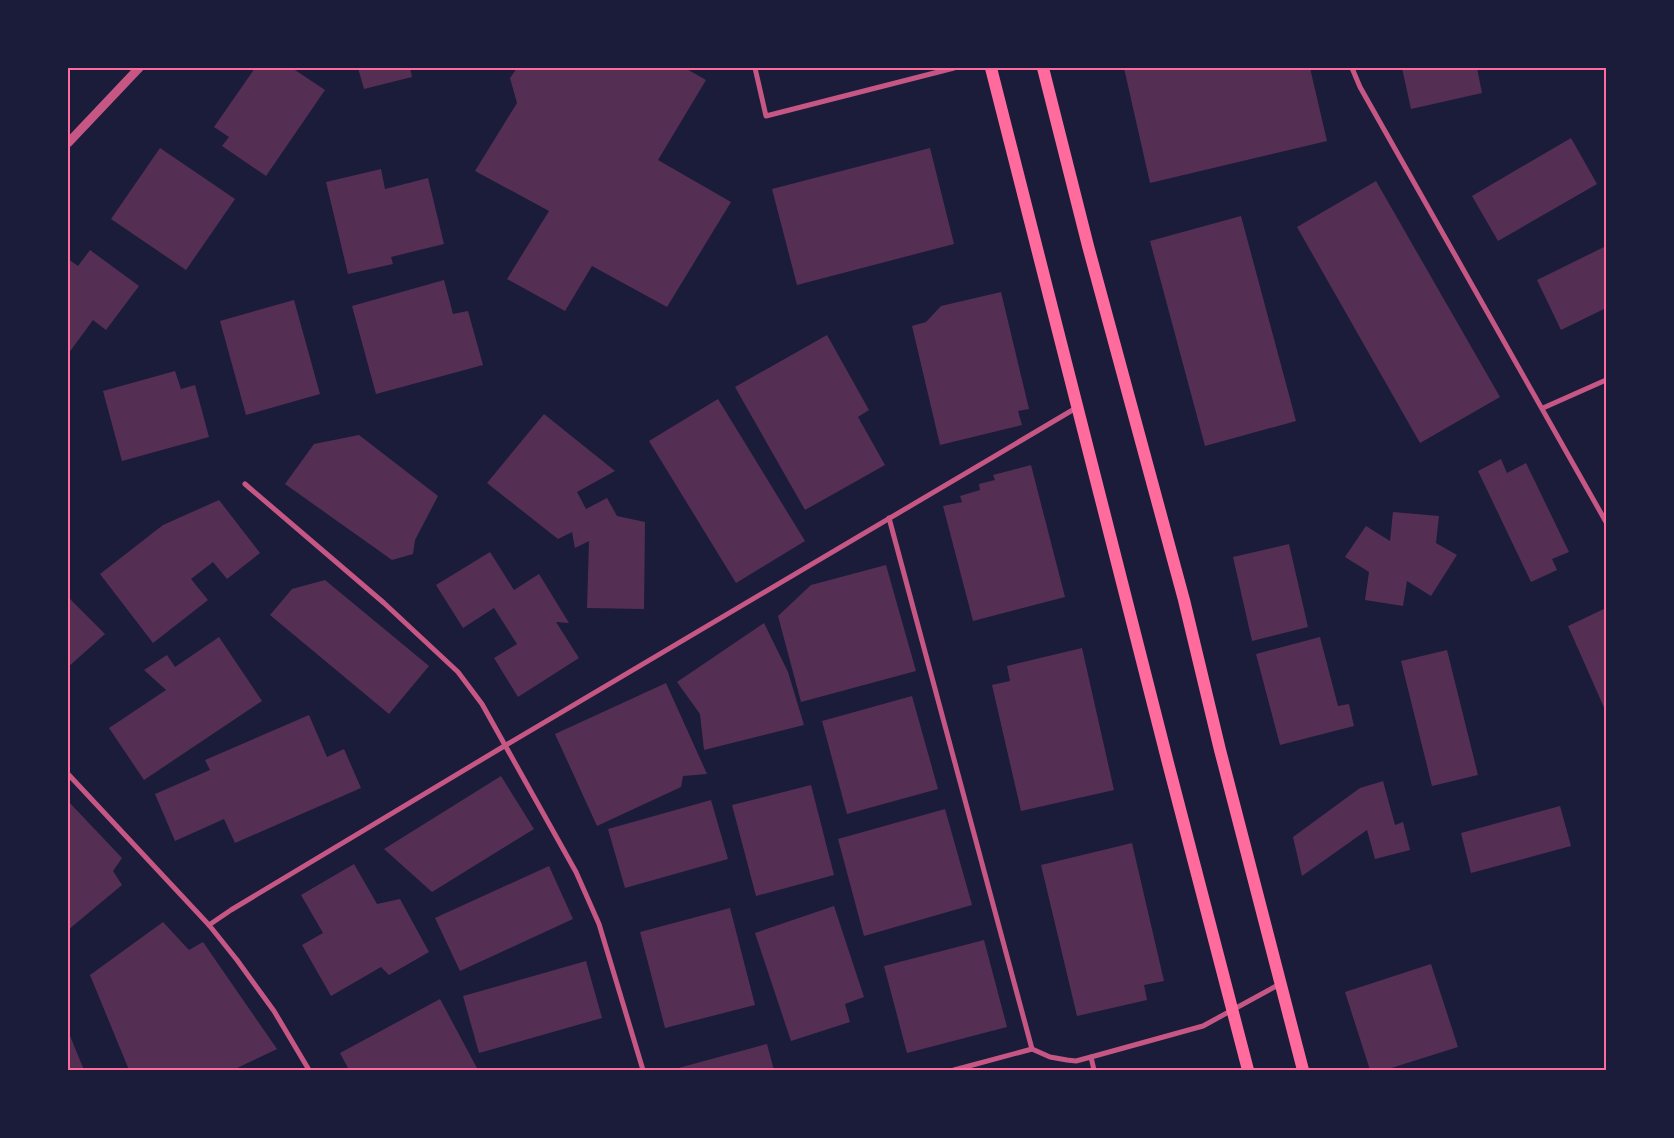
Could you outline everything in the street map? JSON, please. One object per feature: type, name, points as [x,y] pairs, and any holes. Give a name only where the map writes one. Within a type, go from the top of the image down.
[{"type":"main road","points":[[991,68],[1248,1070]]},
{"type":"main road","points":[[1043,68],[1088,246],[1184,600],[1220,750],[1303,1070]]},
{"type":"street","points":[[68,143],[139,68]]},
{"type":"street","points":[[755,68],[766,116],[954,68]]},
{"type":"street","points":[[1352,68],[1360,87],[1544,408],[1606,522]]},
{"type":"street","points":[[1544,408],[1606,380]]},
{"type":"street","points":[[209,925],[506,745],[1077,407]]},
{"type":"street","points":[[244,484],[384,603],[458,672],[482,704],[576,872],[599,924],[643,1070]]},
{"type":"street","points":[[890,518],[1032,1049]]},
{"type":"street","points":[[68,774],[209,925],[274,1011],[309,1070]]},
{"type":"street","points":[[954,1070],[1032,1049],[1050,1057],[1076,1061],[1203,1026],[1280,984]]},
{"type":"street","points":[[1091,1057],[1094,1070]]},
{"type":"building","points":[[255,68],[292,68],[325,90],[266,176],[222,146],[229,137],[214,127]]},
{"type":"building","points":[[358,68],[410,68],[412,77],[364,89]]},
{"type":"building","points":[[517,68],[685,68],[706,80],[658,160],[731,202],[667,307],[592,266],[565,311],[507,279],[549,211],[475,171],[517,103],[510,78]]},
{"type":"building","points":[[1124,68],[1310,68],[1327,141],[1150,183]]},
{"type":"building","points":[[1402,68],[1477,68],[1482,93],[1411,109]]},
{"type":"building","points":[[1571,138],[1597,184],[1498,241],[1472,196]]},
{"type":"building","points":[[160,148],[235,199],[186,270],[111,219]]},
{"type":"building","points":[[930,148],[954,244],[797,285],[772,189]]},
{"type":"building","points":[[381,169],[385,189],[428,178],[444,244],[391,257],[393,264],[348,274],[326,182]]},
{"type":"building","points":[[1376,181],[1500,397],[1420,443],[1297,227]]},
{"type":"building","points":[[1241,216],[1296,421],[1205,446],[1150,241]]},
{"type":"building","points":[[1606,246],[1606,308],[1561,330],[1537,280]]},
{"type":"building","points":[[90,250],[139,286],[106,330],[93,320],[68,354],[68,259],[78,266]]},
{"type":"building","points":[[444,280],[453,314],[468,311],[483,365],[376,394],[352,306]]},
{"type":"building","points":[[1001,292],[1029,409],[1018,411],[1022,425],[940,445],[912,326],[926,322],[941,306]]},
{"type":"building","points":[[294,300],[320,394],[246,415],[220,321]]},
{"type":"building","points":[[827,335],[869,410],[858,417],[885,465],[805,510],[735,387]]},
{"type":"building","points":[[175,371],[181,389],[195,385],[209,437],[122,461],[103,391]]},
{"type":"building","points":[[718,399],[805,541],[736,583],[649,441]]},
{"type":"building","points":[[544,414],[615,471],[577,492],[586,509],[607,498],[617,516],[645,522],[644,609],[587,608],[589,541],[575,548],[572,532],[558,539],[487,483]]},
{"type":"building","points":[[359,435],[438,496],[415,540],[413,554],[392,560],[285,484],[314,444]]},
{"type":"building","points":[[1501,459],[1507,473],[1526,463],[1569,552],[1552,559],[1557,570],[1531,582],[1478,471]]},
{"type":"building","points":[[1031,465],[1065,597],[973,621],[943,506],[962,502],[960,496],[980,490],[979,484],[995,480],[993,475]]},
{"type":"building","points":[[219,500],[260,553],[227,579],[213,562],[191,579],[208,600],[153,643],[100,574],[163,525]]},
{"type":"building","points":[[1393,512],[1439,516],[1436,543],[1457,555],[1431,596],[1407,581],[1403,606],[1365,600],[1369,572],[1345,557],[1366,526],[1390,541]]},
{"type":"building","points":[[1289,544],[1308,627],[1252,641],[1233,557]]},
{"type":"building","points":[[490,552],[514,590],[539,574],[569,623],[556,622],[579,658],[518,697],[494,658],[517,644],[494,608],[463,628],[436,585]]},
{"type":"building","points":[[886,565],[916,671],[801,702],[778,616],[811,585]]},
{"type":"building","points":[[325,580],[429,666],[389,714],[270,615],[292,589]]},
{"type":"building","points":[[68,597],[105,634],[68,667]]},
{"type":"building","points":[[1606,608],[1606,712],[1568,626]]},
{"type":"building","points":[[764,623],[788,672],[804,725],[704,750],[700,714],[677,682]]},
{"type":"building","points":[[219,637],[262,701],[144,780],[109,728],[166,690],[144,670],[167,655],[175,667]]},
{"type":"building","points":[[1320,637],[1338,706],[1349,704],[1354,726],[1280,745],[1256,654]]},
{"type":"building","points":[[1082,648],[1114,790],[1021,811],[992,685],[1010,681],[1007,666]]},
{"type":"building","points":[[1447,650],[1478,775],[1432,786],[1401,661]]},
{"type":"building","points":[[666,683],[707,774],[683,776],[681,787],[597,826],[555,734]]},
{"type":"building","points":[[912,696],[938,789],[847,814],[822,721]]},
{"type":"building","points":[[309,715],[327,757],[344,749],[361,788],[235,843],[224,819],[175,841],[155,794],[210,770],[205,760]]},
{"type":"building","points":[[501,776],[534,829],[432,892],[384,849]]},
{"type":"building","points":[[1383,781],[1395,825],[1403,822],[1410,850],[1375,859],[1367,830],[1302,876],[1293,837],[1360,788]]},
{"type":"building","points":[[811,785],[834,875],[756,896],[732,805]]},
{"type":"building","points":[[711,800],[728,859],[625,888],[608,829]]},
{"type":"building","points":[[68,801],[122,858],[113,871],[122,885],[68,930]]},
{"type":"building","points":[[1560,806],[1571,846],[1471,873],[1461,833]]},
{"type":"building","points":[[945,809],[972,905],[864,936],[838,839]]},
{"type":"building","points":[[1132,843],[1164,981],[1144,985],[1147,1000],[1077,1016],[1041,865]]},
{"type":"building","points":[[354,864],[377,904],[400,899],[429,952],[389,975],[381,967],[331,996],[302,945],[323,933],[301,895]]},
{"type":"building","points":[[549,866],[573,919],[460,971],[435,918]]},
{"type":"building","points":[[834,906],[864,997],[845,1004],[850,1022],[791,1041],[755,933]]},
{"type":"building","points":[[730,908],[755,1005],[665,1028],[640,932]]},
{"type":"building","points":[[163,922],[189,950],[203,942],[277,1049],[233,1070],[129,1070],[90,975]]},
{"type":"building","points":[[984,940],[1007,1027],[907,1053],[884,966]]},
{"type":"building","points":[[586,961],[602,1018],[479,1053],[463,996]]},
{"type":"building","points":[[1431,964],[1458,1047],[1385,1070],[1370,1070],[1345,992]]},
{"type":"building","points":[[440,999],[478,1070],[349,1070],[340,1053]]},
{"type":"building","points":[[68,1031],[84,1070],[68,1070]]},
{"type":"building","points":[[767,1044],[774,1070],[671,1070]]}]
